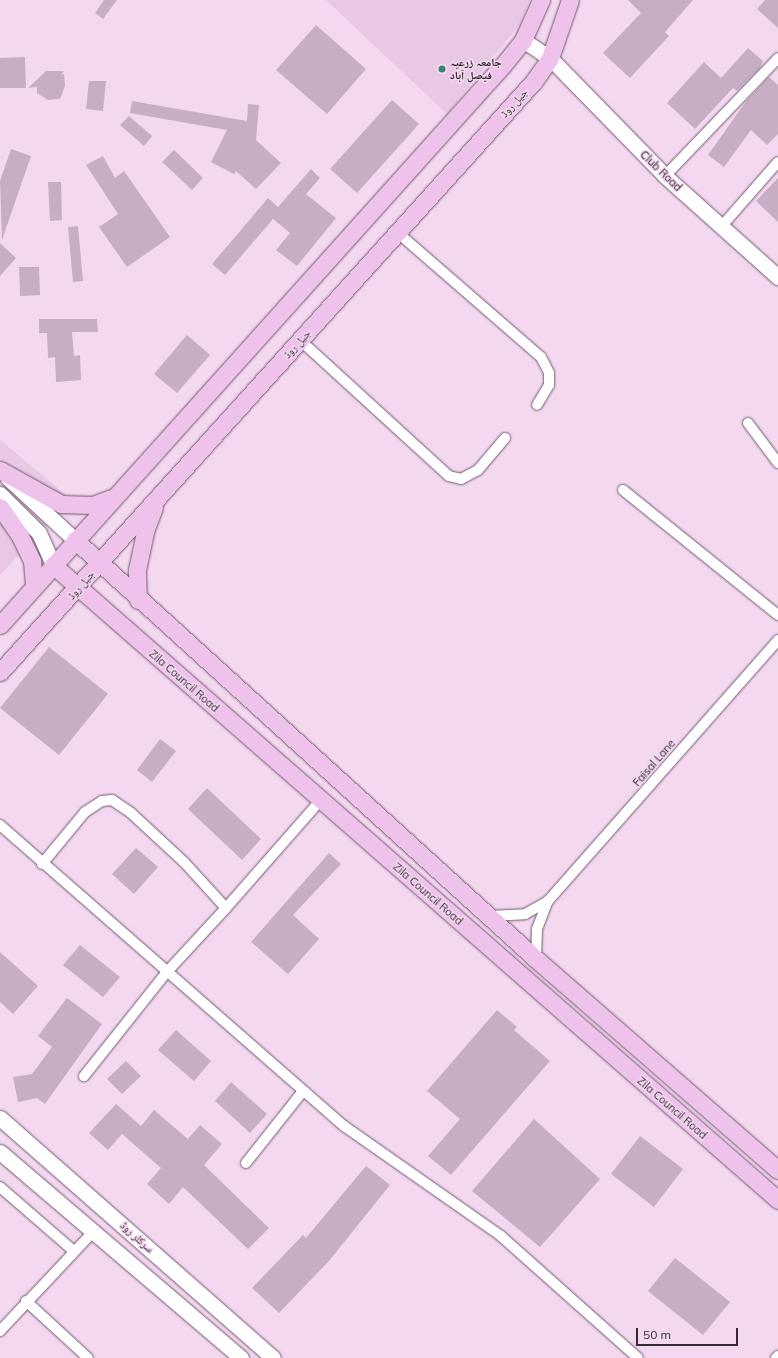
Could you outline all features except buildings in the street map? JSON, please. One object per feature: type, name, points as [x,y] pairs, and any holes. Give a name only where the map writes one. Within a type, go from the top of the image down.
[{"type":"main road","points":[[0,625],[523,40],[541,0]]},
{"type":"main road","name":"جیل روڈ","points":[[0,672],[78,589],[98,564],[534,81],[550,58],[570,0]]},
{"type":"main road","name":"Club Road","points":[[523,40],[550,58],[665,176],[778,277]]},
{"type":"main road","points":[[0,470],[61,504],[93,505],[112,498]]},
{"type":"main road","points":[[0,470],[75,540]]},
{"type":"main road","points":[[0,494],[39,533],[53,565]]},
{"type":"main road","points":[[138,600],[137,570],[145,531],[159,497]]},
{"type":"main road","points":[[0,508],[20,534],[32,562],[34,586]]},
{"type":"main road","name":"Zila Council Road","points":[[75,540],[98,564],[536,959],[776,1167]]},
{"type":"main road","name":"Zila Council Road","points":[[53,565],[78,589],[778,1200]]},
{"type":"main road","name":"سرکلر روڈ","points":[[0,1118],[273,1358]]},
{"type":"main road","points":[[0,1152],[241,1358]]},
{"type":"street","points":[[665,176],[778,58]]},
{"type":"street","points":[[721,227],[778,162]]},
{"type":"street","points":[[398,232],[541,357],[549,373],[549,385],[537,405]]},
{"type":"street","points":[[300,340],[449,476],[461,480],[478,470],[505,438]]},
{"type":"street","points":[[748,423],[778,463]]},
{"type":"street","points":[[623,490],[778,615]]},
{"type":"street","name":"Faisal Lane","points":[[488,916],[525,914],[548,901],[778,640]]},
{"type":"street","points":[[42,864],[85,812],[102,801],[112,800],[131,813],[184,862],[226,908]]},
{"type":"street","points":[[84,1076],[166,972],[226,908],[321,800]]},
{"type":"street","points":[[0,825],[42,864],[303,1090],[409,1174],[501,1236],[638,1358]]},
{"type":"street","name":"Faisal Lane","points":[[536,959],[537,930],[548,901]]},
{"type":"street","points":[[246,1163],[303,1090]]},
{"type":"street","points":[[0,1187],[74,1251]]},
{"type":"street","points":[[0,1331],[26,1301],[94,1231]]},
{"type":"street","points":[[26,1301],[88,1358]]},
{"type":"shaded area","name":"جامعہ زرعیہ فیصل آباد","points":[[326,0],[530,0],[520,24],[447,114]]},
{"type":"shaded area","points":[[0,440],[71,499],[0,575]]},
{"type":"place","name":"جامعہ زرعیہ فیصل آباد","points":[[442,69]]}]
